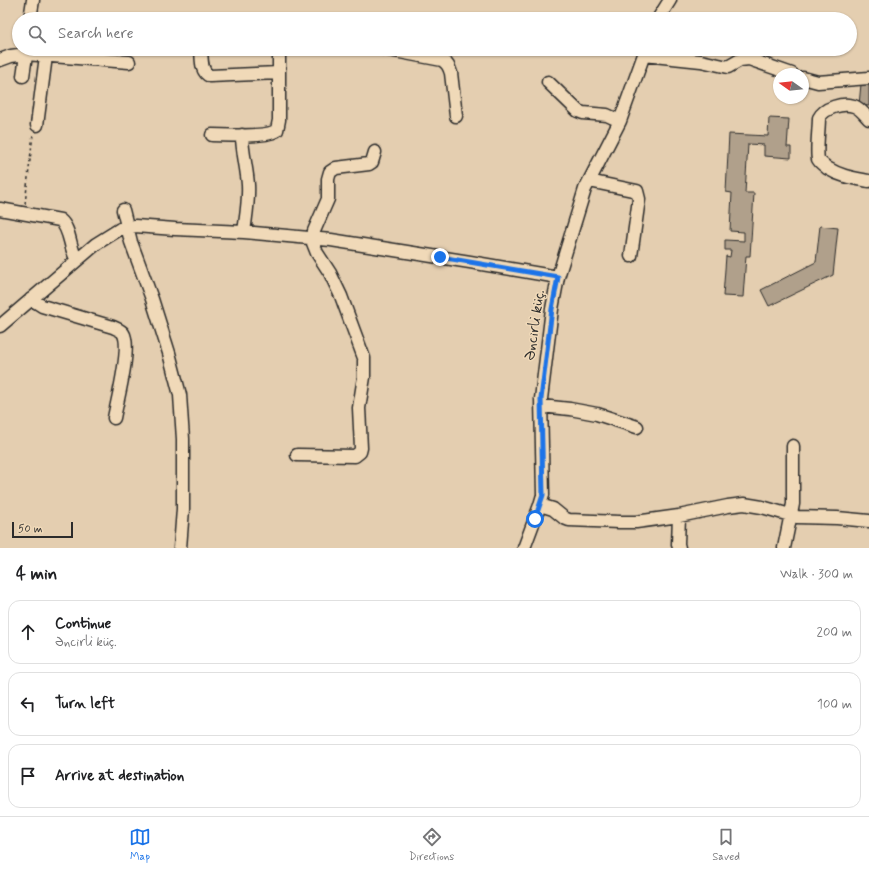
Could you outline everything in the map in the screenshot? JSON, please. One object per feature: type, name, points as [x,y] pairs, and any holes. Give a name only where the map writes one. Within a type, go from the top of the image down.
[{"type":"street","points":[[31,12],[33,0]]},
{"type":"street","points":[[662,12],[670,0]]},
{"type":"street","points":[[0,60],[14,56]]},
{"type":"street","points":[[23,76],[26,56]]},
{"type":"street","points":[[37,125],[46,56],[128,62]]},
{"type":"street","points":[[202,56],[203,71],[210,76],[280,73]]},
{"type":"street","points":[[212,135],[271,133],[277,130],[279,120],[279,56]]},
{"type":"street","points":[[421,56],[442,60],[449,67],[456,116]]},
{"type":"street","name":"Əncirli küç.","points":[[524,548],[540,505],[543,486],[541,406],[552,309],[558,277],[589,181],[620,121],[644,56]]},
{"type":"street","points":[[670,56],[728,67],[740,60],[749,59],[775,68]]},
{"type":"street","points":[[809,80],[818,82],[869,78]]},
{"type":"street","points":[[548,82],[578,111],[583,113],[607,115],[620,121]]},
{"type":"street","points":[[869,119],[853,106],[838,106],[821,114],[819,118],[818,160],[821,164],[837,174],[869,181]]},
{"type":"street","points":[[242,135],[243,155],[248,185],[247,212],[244,232]]},
{"type":"street","points":[[297,455],[354,456],[360,452],[362,444],[359,408],[364,377],[364,358],[341,296],[330,273],[317,253],[313,238],[316,225],[328,199],[328,180],[330,172],[336,168],[369,164],[372,162],[375,152]]},
{"type":"street","points":[[589,181],[637,191],[639,199],[631,256]]},
{"type":"street","points":[[0,209],[54,218],[63,223],[66,227],[71,249],[77,260]]},
{"type":"street","points":[[123,210],[131,242],[152,299],[169,353],[180,395],[183,439],[183,509],[180,548]]},
{"type":"street","points":[[0,326],[77,260],[109,235],[127,227],[140,226],[244,232],[313,238],[463,260],[558,277]]},
{"type":"street","points":[[31,299],[42,306],[113,327],[120,330],[124,334],[126,359],[114,418]]},
{"type":"street","points":[[541,406],[597,414],[637,427]]},
{"type":"street","points":[[784,548],[787,526],[791,516],[793,504],[794,446]]},
{"type":"street","points":[[540,505],[553,509],[569,520],[619,522],[679,516],[744,504],[805,518],[837,518],[869,521]]},
{"type":"street","points":[[679,516],[678,544],[680,548]]},
{"type":"path","points":[[24,213],[33,132],[37,125]]},
{"type":"building","points":[[861,84],[869,84],[869,106],[859,105]]},
{"type":"building","points":[[769,118],[789,119],[787,147],[791,147],[791,158],[764,156],[764,145],[748,144],[745,193],[754,193],[750,256],[746,256],[743,297],[723,296],[726,256],[730,257],[731,250],[725,250],[725,240],[744,241],[744,232],[730,231],[732,193],[726,192],[729,134],[768,136]]},
{"type":"building","points":[[820,226],[838,228],[833,275],[769,306],[761,290],[816,262]]},
{"type":"route","points":[[440,257],[558,277],[554,291],[541,399],[543,495],[535,519]]}]
